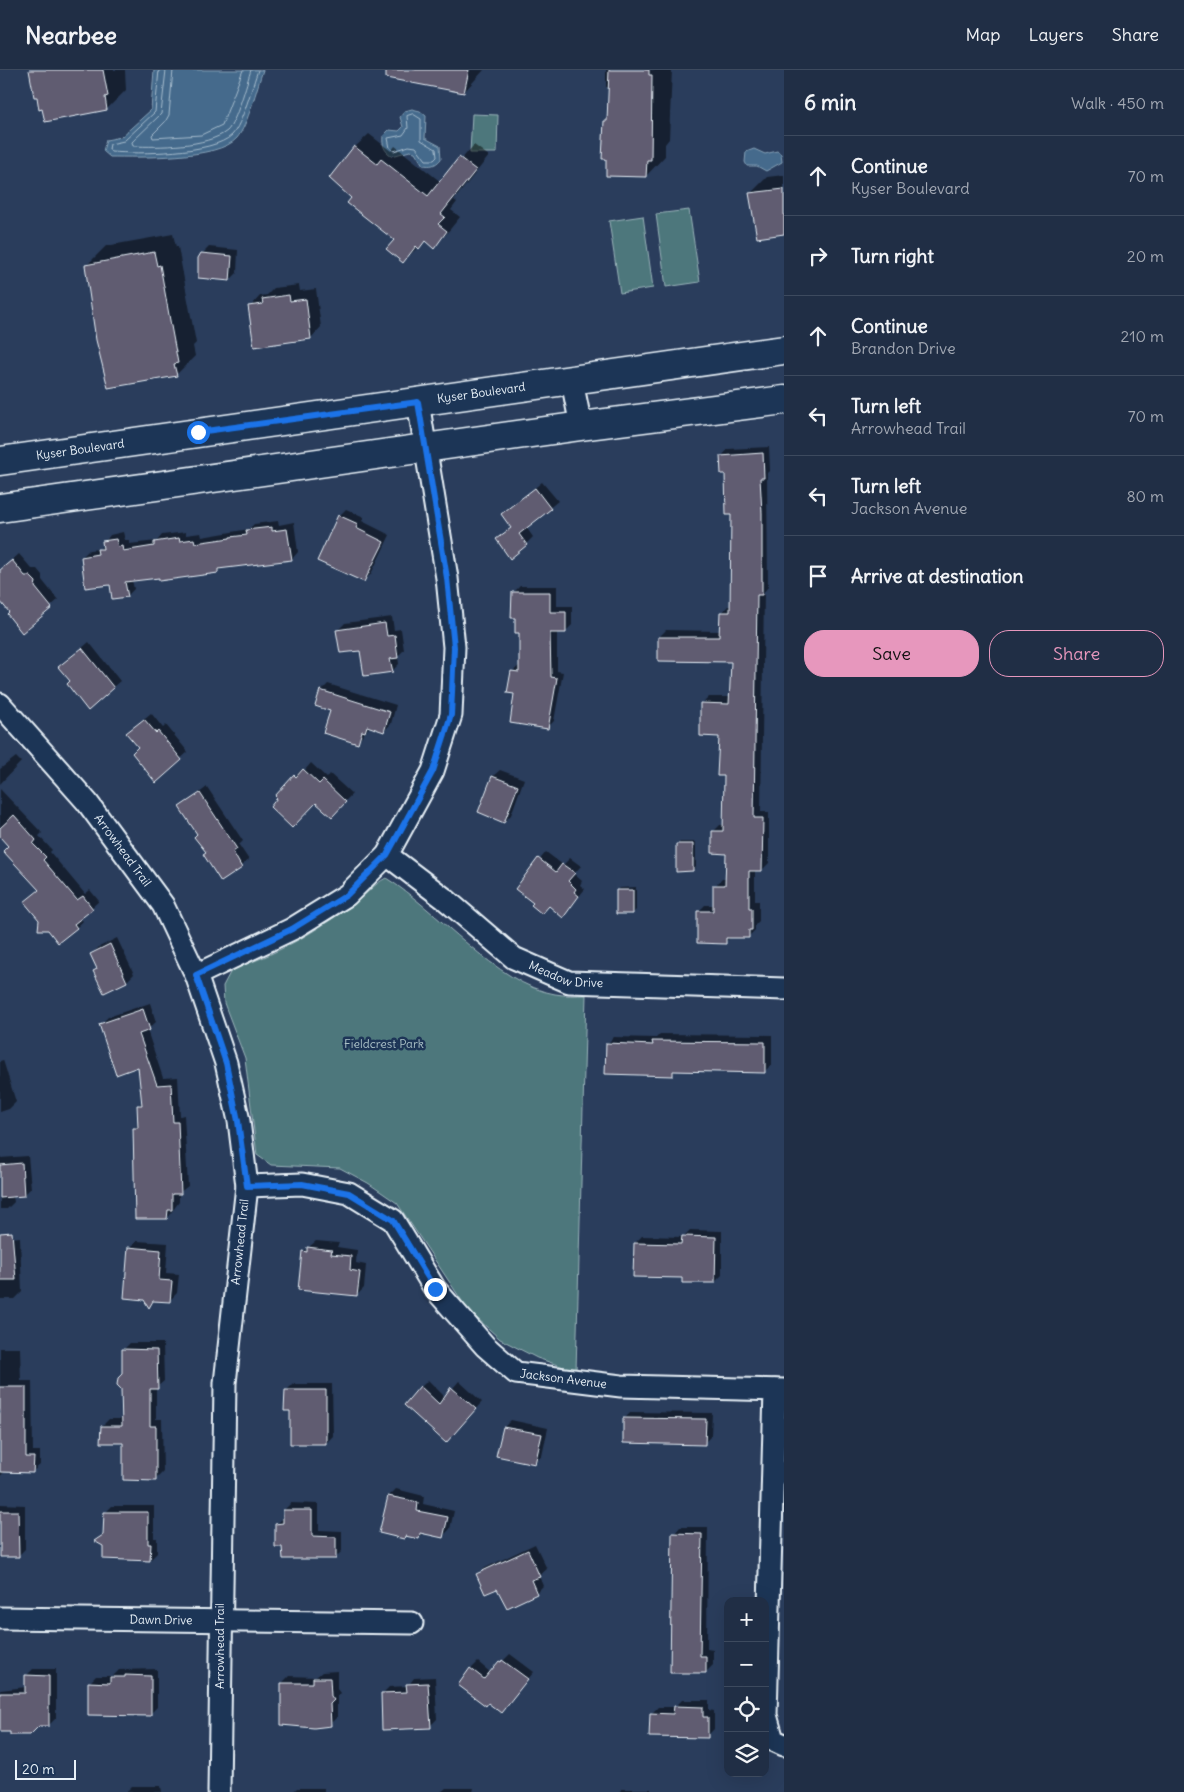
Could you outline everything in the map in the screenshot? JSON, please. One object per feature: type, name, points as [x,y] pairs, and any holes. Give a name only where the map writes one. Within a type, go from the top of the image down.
[{"type":"street","name":"Kyser Boulevard","points":[[0,461],[784,350]]},
{"type":"street","points":[[572,380],[581,426]]},
{"type":"street","points":[[0,508],[581,426],[784,400]]},
{"type":"street","points":[[196,975],[292,929],[347,895],[387,855],[433,771],[451,715],[454,647],[447,578],[418,402]]},
{"type":"street","name":"Arrowhead Trail","points":[[0,704],[87,802],[164,905],[196,975],[226,1063],[238,1121],[247,1186],[225,1383],[220,1621],[219,1792]]},
{"type":"street","name":"Meadow Drive","points":[[387,855],[444,899],[514,958],[569,982],[784,989]]},
{"type":"street","name":"Jackson Avenue","points":[[247,1186],[302,1184],[349,1193],[393,1220],[435,1289],[485,1346],[516,1373],[621,1386],[780,1390]]},
{"type":"street","points":[[780,1390],[766,1715],[773,1740],[784,1745]]},
{"type":"street","name":"Dawn Drive","points":[[0,1618],[412,1623]]},
{"type":"green space","points":[[472,114],[498,115],[497,153],[470,153]]},
{"type":"green space","points":[[689,210],[700,282],[666,287],[656,214]]},
{"type":"green space","points":[[643,216],[653,288],[620,293],[609,221]]},
{"type":"green space","name":"Fieldcrest Park","points":[[386,878],[426,908],[489,962],[511,976],[533,988],[555,994],[586,995],[576,1371],[537,1358],[500,1339],[468,1310],[397,1203],[368,1183],[340,1168],[271,1165],[257,1155],[245,1058],[224,1003],[223,986],[232,969],[265,957],[312,932],[356,902]]},
{"type":"water","points":[[154,70],[263,70],[245,124],[237,138],[227,145],[196,154],[177,156],[110,157],[103,151],[106,140],[121,137],[151,110]]},
{"type":"water","points":[[412,109],[420,111],[426,116],[425,138],[440,146],[441,159],[435,164],[423,165],[415,152],[410,151],[392,156],[384,148],[383,136],[389,130],[399,131],[403,127],[400,117],[405,111]]},
{"type":"water","points":[[754,149],[765,154],[777,151],[781,154],[782,162],[766,171],[757,166],[747,166],[745,162],[746,152]]},
{"type":"building","points":[[29,70],[103,70],[108,96],[105,97],[107,110],[45,122],[42,109],[39,110],[37,97],[34,97]]},
{"type":"building","points":[[386,70],[469,70],[464,93],[386,78]]},
{"type":"building","points":[[609,70],[649,70],[649,75],[652,75],[651,160],[647,160],[646,177],[606,176],[606,159],[602,159],[604,121],[607,121]]},
{"type":"building","points":[[354,146],[377,164],[381,159],[428,196],[459,157],[476,170],[441,214],[445,217],[438,224],[447,231],[434,249],[425,241],[419,249],[416,246],[403,263],[386,249],[394,240],[347,203],[351,198],[329,178]]},
{"type":"building","points":[[784,189],[784,234],[757,238],[749,193]]},
{"type":"building","points":[[154,252],[157,266],[160,265],[178,363],[174,364],[177,376],[108,388],[96,340],[85,265]]},
{"type":"building","points":[[201,253],[232,256],[230,281],[198,278],[198,258]]},
{"type":"building","points":[[289,295],[290,301],[306,299],[311,339],[254,347],[248,306],[263,304],[262,299]]},
{"type":"building","points":[[763,453],[764,478],[760,478],[762,595],[757,595],[754,818],[763,818],[762,871],[749,871],[749,908],[752,908],[752,930],[749,930],[749,938],[726,938],[726,944],[697,943],[697,911],[713,911],[713,885],[725,885],[726,854],[712,853],[712,831],[723,831],[724,776],[717,776],[719,737],[700,736],[700,703],[729,704],[731,662],[658,661],[658,637],[719,637],[720,612],[730,612],[731,515],[726,515],[725,474],[721,474],[720,456]]},
{"type":"building","points":[[535,488],[551,509],[519,534],[527,545],[510,559],[496,539],[511,528],[501,514]]},
{"type":"building","points":[[338,515],[358,524],[356,528],[384,542],[364,582],[317,561]]},
{"type":"building","points":[[272,527],[272,531],[287,529],[292,560],[218,569],[218,573],[159,581],[159,578],[125,582],[128,597],[112,599],[110,585],[85,588],[81,557],[98,554],[97,549],[103,549],[102,541],[116,539],[118,547],[122,546],[123,551],[154,546],[154,542],[179,538],[180,541],[194,539],[195,543],[230,538],[247,535],[246,530]]},
{"type":"building","points":[[12,560],[25,576],[30,576],[36,582],[35,587],[52,608],[22,633],[7,614],[9,612],[0,601],[0,570]]},
{"type":"building","points":[[512,592],[550,592],[550,612],[566,612],[566,633],[550,633],[551,677],[557,678],[548,729],[510,723],[514,694],[507,693],[511,671],[519,672],[519,633],[515,633],[515,618],[511,618]]},
{"type":"building","points":[[385,623],[387,636],[395,635],[398,658],[390,659],[393,672],[364,676],[360,651],[340,653],[336,630]]},
{"type":"building","points":[[82,648],[114,688],[88,711],[67,684],[70,681],[58,667]]},
{"type":"building","points":[[320,690],[390,712],[384,732],[367,726],[365,732],[362,731],[358,744],[323,733],[330,711],[315,706]]},
{"type":"building","points":[[144,719],[156,733],[158,731],[182,760],[156,783],[132,753],[138,747],[126,733]]},
{"type":"building","points":[[303,769],[319,784],[323,780],[346,802],[332,817],[316,803],[292,828],[270,807],[277,798],[275,796],[294,775],[296,777]]},
{"type":"building","points":[[492,776],[518,786],[504,823],[478,812]]},
{"type":"building","points":[[200,793],[237,849],[233,852],[242,868],[221,882],[203,854],[206,852],[194,837],[197,834],[179,807]]},
{"type":"building","points":[[14,815],[36,840],[33,844],[46,857],[43,860],[77,900],[83,896],[93,909],[74,924],[77,928],[58,943],[48,930],[38,930],[39,920],[24,902],[39,890],[3,851],[8,846],[0,837],[0,828]]},
{"type":"building","points":[[676,844],[693,844],[693,871],[676,872]]},
{"type":"building","points":[[538,858],[556,872],[562,864],[575,873],[568,881],[576,889],[574,892],[579,896],[563,918],[549,906],[542,914],[531,905],[533,903],[515,889]]},
{"type":"building","points":[[616,890],[633,890],[633,914],[616,914]]},
{"type":"building","points":[[110,944],[127,982],[104,993],[93,971],[97,969],[90,954]]},
{"type":"building","points":[[143,1009],[150,1030],[139,1034],[157,1085],[171,1084],[173,1122],[178,1122],[181,1194],[172,1194],[172,1210],[168,1210],[167,1219],[135,1219],[133,1128],[138,1128],[137,1105],[142,1105],[138,1067],[116,1075],[99,1024]]},
{"type":"building","points":[[652,1041],[765,1042],[765,1073],[673,1071],[673,1076],[605,1074],[606,1043],[653,1045]]},
{"type":"building","points":[[22,1163],[24,1196],[0,1198],[0,1165]]},
{"type":"building","points":[[12,1232],[16,1280],[0,1280],[0,1233]]},
{"type":"building","points":[[682,1236],[716,1237],[715,1283],[682,1283],[682,1278],[633,1277],[634,1243],[681,1244]]},
{"type":"building","points":[[128,1247],[161,1250],[159,1280],[172,1281],[170,1302],[153,1301],[149,1308],[144,1300],[124,1298]]},
{"type":"building","points":[[307,1247],[332,1250],[331,1254],[351,1256],[350,1270],[360,1272],[357,1296],[298,1290],[302,1251],[307,1252]]},
{"type":"building","points":[[122,1349],[157,1350],[158,1389],[150,1389],[150,1426],[156,1426],[156,1481],[123,1480],[123,1443],[100,1443],[101,1426],[122,1426],[121,1389],[117,1385],[118,1378],[122,1374]]},
{"type":"building","points":[[420,1386],[439,1404],[451,1387],[476,1409],[446,1443],[404,1405]]},
{"type":"building","points":[[0,1387],[26,1387],[26,1457],[34,1457],[33,1473],[0,1472]]},
{"type":"building","points":[[285,1390],[326,1390],[326,1444],[290,1444],[290,1411],[284,1411]]},
{"type":"building","points":[[623,1418],[706,1419],[705,1445],[623,1443]]},
{"type":"building","points":[[503,1427],[542,1434],[535,1464],[496,1456]]},
{"type":"building","points":[[388,1496],[418,1502],[417,1511],[448,1517],[443,1538],[420,1533],[419,1539],[405,1536],[404,1539],[379,1533]]},
{"type":"building","points":[[283,1510],[312,1510],[312,1536],[336,1537],[336,1559],[283,1559],[282,1547],[275,1547],[275,1524],[283,1523]]},
{"type":"building","points":[[0,1511],[18,1511],[19,1557],[0,1557]]},
{"type":"building","points":[[104,1512],[148,1512],[148,1544],[151,1544],[150,1561],[103,1559],[103,1546],[94,1541],[103,1535]]},
{"type":"building","points":[[672,1533],[702,1534],[700,1656],[706,1656],[706,1673],[670,1673]]},
{"type":"building","points":[[528,1550],[540,1577],[531,1580],[537,1594],[507,1608],[497,1589],[485,1594],[476,1574]]},
{"type":"building","points":[[502,1660],[528,1679],[501,1713],[488,1703],[486,1706],[458,1685],[470,1668],[484,1679]]},
{"type":"building","points":[[25,1675],[49,1676],[49,1726],[39,1726],[30,1735],[10,1735],[10,1732],[0,1732],[0,1693],[25,1693]]},
{"type":"building","points":[[125,1675],[151,1676],[151,1716],[88,1715],[88,1682],[110,1683],[110,1677],[125,1677]]},
{"type":"building","points":[[313,1678],[330,1678],[331,1696],[334,1700],[330,1704],[331,1726],[314,1728],[281,1725],[281,1683],[313,1683]]},
{"type":"building","points":[[428,1683],[431,1728],[382,1730],[381,1693],[407,1692],[406,1684]]},
{"type":"building","points":[[674,1706],[703,1707],[703,1717],[708,1717],[708,1738],[649,1737],[650,1713],[673,1714]]},
{"type":"route","points":[[198,432],[418,402],[447,578],[454,647],[451,715],[433,771],[387,855],[347,895],[292,929],[196,975],[226,1063],[238,1121],[247,1186],[302,1184],[349,1193],[393,1220],[435,1289]]}]
